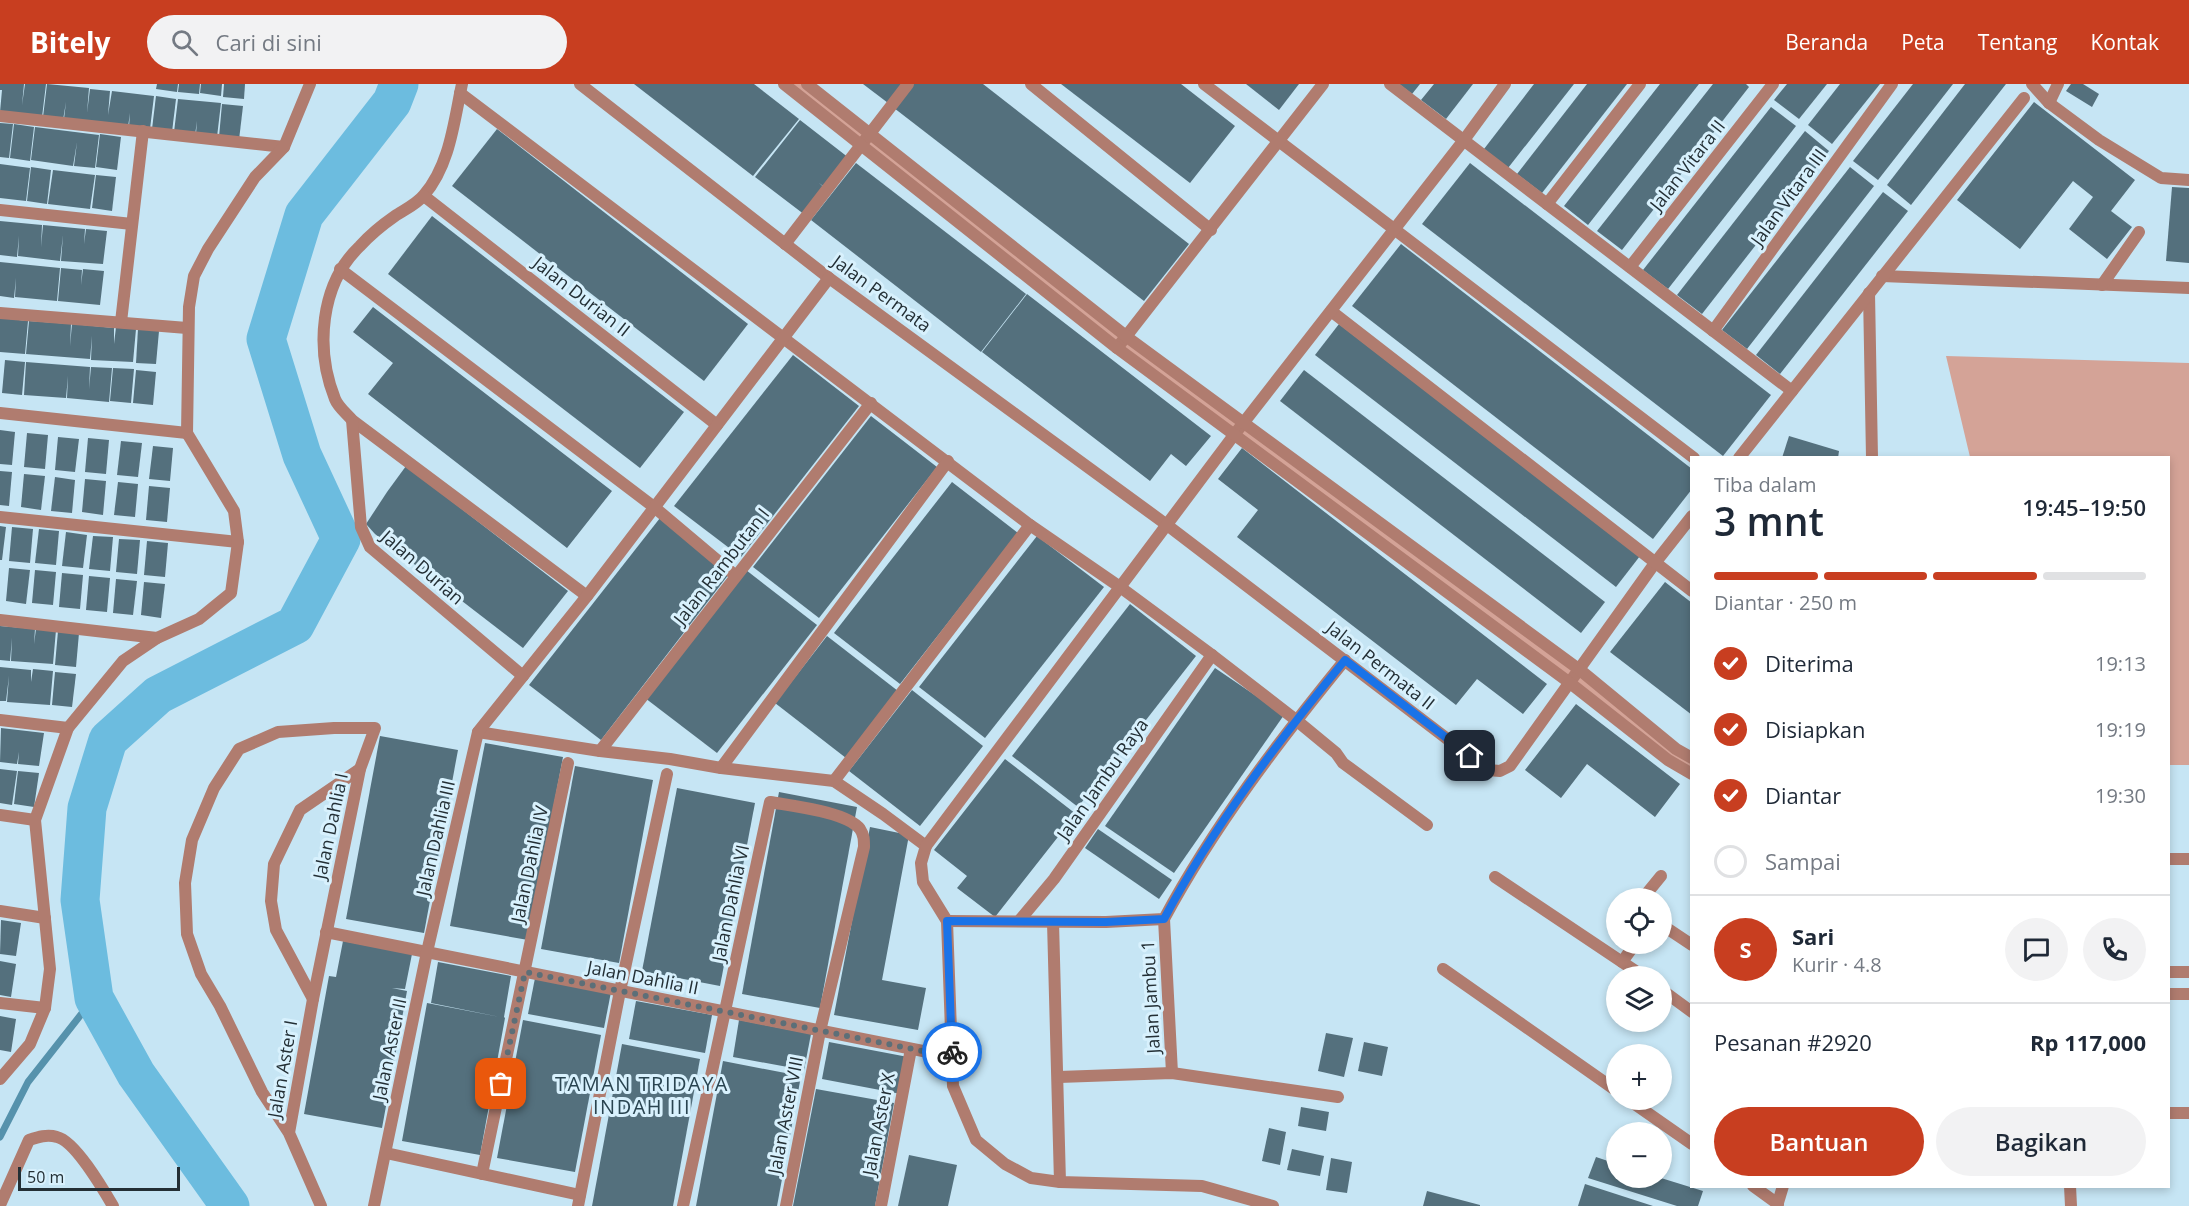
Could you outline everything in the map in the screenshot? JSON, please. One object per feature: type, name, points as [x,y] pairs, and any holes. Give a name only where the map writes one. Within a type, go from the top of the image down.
[{"type":"street","points":[[0,1079],[30,1044],[45,1008],[50,969],[35,820],[68,728],[123,661],[157,638],[199,619],[231,593],[238,542],[234,511],[187,433],[187,328],[194,276],[208,249],[255,177],[284,147],[310,84]]},
{"type":"street","name":"Jalan Permata","points":[[580,84],[829,278],[1167,525]]},
{"type":"street","points":[[784,84],[1117,348],[1569,683],[1668,760],[1690,773]]},
{"type":"street","points":[[807,84],[1127,336],[1243,424],[1580,670],[1676,749],[1690,757]]},
{"type":"street","points":[[785,244],[908,84]]},
{"type":"street","points":[[1031,84],[1211,230]]},
{"type":"street","points":[[1204,84],[1691,456]]},
{"type":"street","points":[[1117,348],[1323,84]]},
{"type":"street","points":[[1390,84],[1792,391]]},
{"type":"street","points":[[1273,1206],[1202,1186],[1060,1182],[1031,1179],[1005,1164],[976,1140],[953,1086],[947,921],[923,882],[921,863],[926,846],[1120,587],[1234,435],[1505,84]]},
{"type":"street","points":[[1547,204],[1640,84]]},
{"type":"street","name":"Jalan Vitara II","points":[[1630,267],[1773,84]]},
{"type":"street","name":"Jalan Vitara III","points":[[1713,331],[1892,84]]},
{"type":"street","points":[[2032,84],[2049,103],[2099,140],[2161,178],[2189,180]]},
{"type":"street","points":[[2049,103],[2058,84]]},
{"type":"street","points":[[587,596],[352,420],[336,401],[324,351],[330,290],[340,269],[358,247],[391,219],[424,196],[444,162],[454,127],[461,88],[1030,525],[1120,587],[1212,655],[1296,720],[1336,753],[1343,763],[1427,825]]},
{"type":"street","points":[[1741,456],[2024,98]]},
{"type":"street","points":[[0,116],[284,147]]},
{"type":"street","points":[[121,322],[143,131]]},
{"type":"street","name":"Jalan Durian II","points":[[424,196],[717,425]]},
{"type":"street","points":[[0,210],[132,224]]},
{"type":"street","points":[[2102,285],[2139,232]]},
{"type":"street","points":[[340,269],[654,507],[736,576]]},
{"type":"street","points":[[1882,276],[2189,288]]},
{"type":"street","points":[[829,278],[587,596],[478,732],[720,768],[834,781],[926,846]]},
{"type":"street","points":[[1869,292],[1872,456]]},
{"type":"street","points":[[1330,312],[1690,589]]},
{"type":"street","points":[[0,313],[187,328]]},
{"type":"street","name":"Jalan Rambutan I","points":[[600,751],[871,403]]},
{"type":"street","points":[[0,413],[187,433]]},
{"type":"street","name":"Jalan Durian","points":[[352,420],[361,527],[370,547],[523,676]]},
{"type":"street","points":[[720,768],[948,461]]},
{"type":"street","points":[[0,517],[238,542]]},
{"type":"street","name":"Jalan Permata II","points":[[1167,525],[1488,770],[1500,771],[1510,766],[1655,563],[1690,519]]},
{"type":"street","points":[[834,781],[1030,525]]},
{"type":"street","points":[[1401,558],[1410,546]]},
{"type":"street","points":[[0,620],[157,638]]},
{"type":"street","name":"Jalan Jambu Raya","points":[[1019,921],[1054,879],[1212,655]]},
{"type":"street","points":[[947,921],[1106,922],[1164,919],[1187,876],[1296,720],[1345,660]]},
{"type":"street","points":[[0,720],[68,728]]},
{"type":"street","name":"Jalan Dahlia I","points":[[289,1133],[262,1092],[220,1006],[201,974],[187,934],[185,883],[192,840],[214,788],[239,749],[278,732],[375,728],[360,770],[326,932]]},
{"type":"street","name":"Jalan Dahlia III","points":[[427,952],[478,732]]},
{"type":"street","name":"Jalan Dahlia IV","points":[[482,1174],[568,763]]},
{"type":"street","points":[[313,999],[276,930],[271,901],[274,864],[300,810],[360,770]]},
{"type":"street","points":[[386,1153],[482,1174],[579,1201],[620,991],[667,774]]},
{"type":"street","name":"Jalan Dahlia VI","points":[[683,1206],[770,802]]},
{"type":"street","name":"Jalan Aster VIII","points":[[770,802],[809,808],[850,821],[859,828],[864,837],[864,847],[820,1031],[786,1206]]},
{"type":"street","points":[[0,815],[35,820]]},
{"type":"street","points":[[2170,859],[2189,859]]},
{"type":"street","points":[[1652,888],[1661,876]]},
{"type":"street","points":[[1495,877],[1628,966]]},
{"type":"street","points":[[0,911],[45,918]]},
{"type":"street","name":"Jalan Jambu 1","points":[[1164,919],[1172,1073]]},
{"type":"street","points":[[1053,922],[1059,1077],[1060,1182]]},
{"type":"street","name":"Jalan Aster I","points":[[321,1206],[289,1133],[326,932]]},
{"type":"street","name":"Jalan Dahlia II","points":[[326,932],[953,1057]]},
{"type":"street","points":[[1672,932],[1690,944]]},
{"type":"street","name":"Jalan Aster II","points":[[374,1206],[427,952]]},
{"type":"street","points":[[1622,962],[1628,954]]},
{"type":"street","points":[[1443,969],[1606,1083]]},
{"type":"street","points":[[2170,972],[2189,972]]},
{"type":"street","points":[[2170,994],[2189,994]]},
{"type":"street","points":[[1672,997],[1690,1011]]},
{"type":"street","points":[[0,1003],[45,1008]]},
{"type":"street","name":"Jalan Aster X","points":[[881,1206],[911,1049]]},
{"type":"street","points":[[1059,1077],[1172,1073],[1338,1097]]},
{"type":"street","points":[[1643,1110],[1690,1143]]},
{"type":"street","points":[[2170,1113],[2189,1113]]},
{"type":"street","points":[[0,1205],[29,1140],[42,1136],[59,1137],[78,1153],[110,1204]]},
{"type":"street","points":[[1756,1188],[1777,1205],[1782,1188]]},
{"type":"street","points":[[2070,1188],[2071,1206]]},
{"type":"shaded area","points":[[784,84],[807,84],[1127,337],[1690,757],[1690,773],[1234,435]]},
{"type":"shaded area","points":[[1946,356],[2189,363],[2189,765],[2170,765],[2170,456],[1970,456]]},
{"type":"building","points":[[0,84],[24,84],[22,105],[25,84],[46,84],[42,117],[0,112],[2,90],[0,90]]},
{"type":"building","points":[[47,84],[89,88],[87,113],[90,89],[110,91],[108,115],[112,91],[154,96],[150,129],[129,127],[130,113],[128,127],[64,119],[66,102],[63,120],[43,117]]},
{"type":"building","points":[[157,84],[178,84],[177,92],[156,89]]},
{"type":"building","points":[[179,84],[200,84],[199,94],[178,92]]},
{"type":"building","points":[[201,84],[222,84],[221,96],[200,93]]},
{"type":"building","points":[[224,84],[245,84],[244,99],[223,97]]},
{"type":"building","points":[[634,84],[754,84],[799,119],[753,176]]},
{"type":"building","points":[[863,84],[903,84],[888,103]]},
{"type":"building","points":[[912,84],[983,84],[1189,244],[1144,301],[894,108]]},
{"type":"building","points":[[1061,84],[1181,84],[1235,126],[1190,183]]},
{"type":"building","points":[[1246,84],[1299,84],[1279,110]]},
{"type":"building","points":[[1399,84],[1420,84],[1412,94]]},
{"type":"building","points":[[1434,84],[1473,84],[1446,119],[1421,100]]},
{"type":"building","points":[[1534,84],[1574,84],[1508,168],[1484,149]]},
{"type":"building","points":[[1587,84],[1627,84],[1542,193],[1517,174]]},
{"type":"building","points":[[1660,84],[1699,84],[1588,225],[1564,206]]},
{"type":"building","points":[[1713,84],[1746,84],[1749,87],[1622,250],[1597,231]]},
{"type":"building","points":[[1787,84],[1827,84],[1799,119],[1774,100]]},
{"type":"building","points":[[1840,84],[1880,84],[1832,144],[1808,125]]},
{"type":"building","points":[[1913,84],[1953,84],[1878,180],[1853,161]]},
{"type":"building","points":[[1965,84],[2006,84],[1911,205],[1887,185]]},
{"type":"building","points":[[2071,84],[2083,84],[2099,94],[2092,107],[2066,91]]},
{"type":"building","points":[[156,96],[176,99],[172,132],[152,129]]},
{"type":"building","points":[[178,99],[221,103],[217,137],[196,134],[197,121],[195,135],[174,132]]},
{"type":"building","points":[[2034,102],[2135,180],[2111,211],[2132,227],[2107,259],[2069,229],[2093,197],[2073,181],[2020,249],[1957,200]]},
{"type":"building","points":[[222,104],[243,106],[239,140],[219,137]]},
{"type":"building","points":[[1771,107],[1796,126],[1668,289],[1643,270]]},
{"type":"building","points":[[800,120],[849,158],[826,188],[819,183],[826,189],[805,215],[755,177]]},
{"type":"building","points":[[0,123],[13,124],[9,158],[0,157]]},
{"type":"building","points":[[14,124],[34,127],[30,161],[10,158]]},
{"type":"building","points":[[35,127],[99,135],[95,168],[74,166],[77,142],[73,166],[31,160]]},
{"type":"building","points":[[497,129],[748,324],[704,381],[452,186]]},
{"type":"building","points":[[1805,131],[1829,151],[1702,314],[1677,295]]},
{"type":"building","points":[[100,134],[121,137],[117,170],[96,167]]},
{"type":"building","points":[[856,163],[1026,294],[981,352],[811,220]]},
{"type":"building","points":[[1470,163],[1771,395],[1723,456],[1422,224]]},
{"type":"building","points":[[0,164],[30,168],[26,201],[0,198]]},
{"type":"building","points":[[31,167],[51,170],[47,204],[27,201]]},
{"type":"building","points":[[1850,167],[1874,186],[1747,349],[1722,330]]},
{"type":"building","points":[[53,170],[95,175],[90,209],[48,204]]},
{"type":"building","points":[[96,175],[116,177],[112,211],[92,208]]},
{"type":"building","points":[[2172,187],[2189,188],[2189,263],[2166,261]]},
{"type":"building","points":[[1883,192],[1908,211],[1780,374],[1756,355]]},
{"type":"building","points":[[432,216],[684,412],[640,468],[388,274]]},
{"type":"building","points":[[0,221],[42,225],[41,247],[43,225],[85,229],[84,244],[86,229],[107,231],[103,264],[61,261],[63,235],[60,261],[18,256],[19,236],[17,257],[0,255]]},
{"type":"building","points":[[1401,244],[1690,467],[1690,492],[1653,539],[1352,306]]},
{"type":"building","points":[[0,262],[60,268],[57,301],[15,297],[16,278],[14,298],[0,296]]},
{"type":"building","points":[[61,268],[82,270],[81,285],[83,269],[104,271],[100,305],[58,301]]},
{"type":"building","points":[[1027,294],[1211,436],[1186,466],[1171,454],[1150,481],[982,352]]},
{"type":"building","points":[[373,307],[612,491],[567,548],[368,394],[393,363],[353,332]]},
{"type":"building","points":[[0,318],[28,321],[25,354],[0,352]]},
{"type":"building","points":[[29,321],[71,324],[70,346],[72,324],[114,328],[114,344],[116,327],[136,329],[133,362],[91,360],[92,336],[90,359],[26,354]]},
{"type":"building","points":[[1339,324],[1640,556],[1616,587],[1315,355]]},
{"type":"building","points":[[138,329],[159,331],[156,364],[136,363]]},
{"type":"building","points":[[793,355],[859,406],[741,557],[674,506]]},
{"type":"building","points":[[5,360],[25,362],[22,395],[2,393]]},
{"type":"building","points":[[26,362],[90,367],[89,389],[91,367],[112,368],[109,402],[67,398],[68,376],[66,398],[24,395]]},
{"type":"building","points":[[113,368],[134,369],[131,403],[110,401]]},
{"type":"building","points":[[136,370],[156,372],[153,405],[133,403]]},
{"type":"building","points":[[1304,370],[1605,602],[1581,633],[1280,401]]},
{"type":"building","points":[[871,416],[937,467],[819,618],[753,567]]},
{"type":"building","points":[[0,430],[15,432],[12,465],[0,464]]},
{"type":"building","points":[[27,433],[48,435],[45,469],[24,467]]},
{"type":"building","points":[[1789,436],[1839,451],[1838,456],[1783,456]]},
{"type":"building","points":[[58,437],[79,439],[75,472],[55,470]]},
{"type":"building","points":[[88,438],[109,440],[106,474],[85,472]]},
{"type":"building","points":[[121,441],[142,443],[138,477],[117,475]]},
{"type":"building","points":[[153,446],[173,448],[170,481],[149,479]]},
{"type":"building","points":[[1242,448],[1547,684],[1523,714],[1477,679],[1456,705],[1237,537],[1258,510],[1218,479]]},
{"type":"building","points":[[406,466],[568,591],[523,648],[375,534],[366,524]]},
{"type":"building","points":[[0,471],[12,472],[9,506],[0,505]]},
{"type":"building","points":[[24,474],[45,476],[41,510],[21,507]]},
{"type":"building","points":[[55,477],[75,480],[72,513],[51,511]]},
{"type":"building","points":[[85,479],[106,481],[103,515],[82,512]]},
{"type":"building","points":[[118,482],[138,484],[135,517],[114,515]]},
{"type":"building","points":[[952,482],[1018,533],[900,684],[834,633]]},
{"type":"building","points":[[149,486],[170,488],[167,522],[146,520]]},
{"type":"building","points":[[660,518],[729,574],[601,740],[529,685]]},
{"type":"building","points":[[0,526],[6,527],[2,560],[0,560]]},
{"type":"building","points":[[12,527],[33,529],[30,563],[9,561]]},
{"type":"building","points":[[39,529],[59,531],[56,565],[35,563]]},
{"type":"building","points":[[66,532],[87,535],[83,568],[62,566]]},
{"type":"building","points":[[93,536],[113,537],[110,571],[89,569]]},
{"type":"building","points":[[1037,536],[1104,587],[985,738],[919,687]]},
{"type":"building","points":[[119,539],[140,540],[137,574],[116,572]]},
{"type":"building","points":[[147,541],[168,543],[165,577],[144,575]]},
{"type":"building","points":[[9,568],[30,570],[26,604],[6,601]]},
{"type":"building","points":[[35,570],[56,572],[53,605],[32,603]]},
{"type":"building","points":[[746,570],[817,625],[717,753],[645,698]]},
{"type":"building","points":[[62,573],[83,575],[80,609],[59,607]]},
{"type":"building","points":[[89,576],[110,578],[107,612],[86,610]]},
{"type":"building","points":[[116,579],[137,581],[133,615],[113,613]]},
{"type":"building","points":[[144,582],[165,584],[161,618],[141,615]]},
{"type":"building","points":[[1665,582],[1690,601],[1690,713],[1610,652]]},
{"type":"building","points":[[1130,604],[1196,656],[1078,807],[1012,756]]},
{"type":"building","points":[[0,626],[35,629],[34,644],[36,629],[56,630],[53,664],[11,661],[12,638],[10,661],[0,660]]},
{"type":"building","points":[[58,631],[79,633],[76,667],[55,665]]},
{"type":"building","points":[[827,636],[898,691],[846,758],[775,703]]},
{"type":"building","points":[[0,667],[31,670],[31,682],[33,669],[53,671],[50,705],[7,702],[9,676],[6,701],[0,701]]},
{"type":"building","points":[[1215,668],[1284,715],[1174,873],[1105,826]]},
{"type":"building","points":[[55,672],[76,674],[72,707],[52,705]]},
{"type":"building","points":[[912,690],[983,746],[920,826],[849,771]]},
{"type":"building","points":[[1576,704],[1680,784],[1655,817],[1587,764],[1561,798],[1525,770]]},
{"type":"building","points":[[1,728],[44,733],[39,766],[18,764],[19,752],[17,764],[0,762]]},
{"type":"building","points":[[380,736],[458,750],[424,933],[346,919]]},
{"type":"building","points":[[485,743],[563,757],[528,940],[450,926]]},
{"type":"building","points":[[1005,759],[1076,814],[995,917],[957,888],[967,876],[934,850]]},
{"type":"building","points":[[575,766],[653,780],[619,963],[541,949]]},
{"type":"building","points":[[0,769],[17,771],[12,805],[0,803]]},
{"type":"building","points":[[18,771],[39,773],[34,807],[14,804]]},
{"type":"building","points":[[677,788],[755,803],[720,986],[642,971]]},
{"type":"building","points":[[779,792],[857,807],[820,1008],[742,994]]},
{"type":"building","points":[[870,827],[909,835],[882,980],[926,988],[918,1030],[834,1015]]},
{"type":"building","points":[[1098,829],[1172,880],[1159,899],[1085,848]]},
{"type":"building","points":[[1,920],[21,923],[16,956],[0,954]]},
{"type":"building","points":[[343,941],[412,954],[405,989],[392,988],[407,991],[382,1128],[304,1114],[329,976],[336,977]]},
{"type":"building","points":[[0,961],[16,964],[11,997],[0,995]]},
{"type":"building","points":[[438,962],[511,976],[480,1155],[402,1141],[427,1003],[500,1017],[431,1003]]},
{"type":"building","points":[[535,978],[611,992],[604,1028],[528,1014]]},
{"type":"building","points":[[636,1001],[712,1015],[705,1053],[629,1039]]},
{"type":"building","points":[[0,1016],[16,1019],[11,1052],[0,1050]]},
{"type":"building","points":[[523,1020],[601,1035],[575,1172],[497,1158]]},
{"type":"building","points":[[739,1020],[811,1034],[804,1070],[733,1057]]},
{"type":"building","points":[[1326,1033],[1353,1038],[1344,1077],[1318,1071]]},
{"type":"building","points":[[829,1042],[908,1057],[901,1094],[822,1079]]},
{"type":"building","points":[[1364,1042],[1388,1047],[1382,1076],[1358,1071]]},
{"type":"building","points":[[622,1044],[700,1059],[673,1206],[592,1206]]},
{"type":"building","points":[[723,1061],[801,1076],[777,1206],[696,1206]]},
{"type":"building","points":[[816,1089],[894,1103],[875,1206],[793,1206]]},
{"type":"building","points":[[1301,1107],[1329,1112],[1326,1131],[1298,1126]]},
{"type":"building","points":[[1269,1128],[1286,1132],[1280,1165],[1262,1161]]},
{"type":"building","points":[[1292,1149],[1324,1156],[1320,1176],[1287,1170]]},
{"type":"building","points":[[909,1155],[957,1165],[948,1206],[898,1206]]},
{"type":"building","points":[[1596,1157],[1606,1160],[1606,1184],[1588,1178]]},
{"type":"building","points":[[1331,1158],[1352,1162],[1347,1193],[1326,1190]]},
{"type":"building","points":[[1672,1181],[1703,1191],[1698,1206],[1677,1206],[1620,1188],[1672,1188]]},
{"type":"building","points":[[1585,1184],[1653,1206],[1578,1206]]},
{"type":"building","points":[[1427,1191],[1480,1205],[1480,1206],[1423,1206]]},
{"type":"waterway","points":[[230,1206],[136,1074],[94,998],[80,900],[87,808],[108,740],[158,695],[295,625],[341,539],[302,455],[266,339],[304,215],[392,102],[399,84]]},
{"type":"waterway","points":[[0,1137],[28,1082],[94,998]]},
{"type":"way so far","points":[[501,1084],[525,972],[953,1057],[952,1052]]},
{"type":"district","name":"TAMAN TRIDAYA INDAH III","points":[[642,1094]]},
{"type":"route","points":[[952,1052],[947,921],[1106,922],[1164,919],[1187,876],[1227,817],[1296,720],[1345,660],[1470,756]]}]
